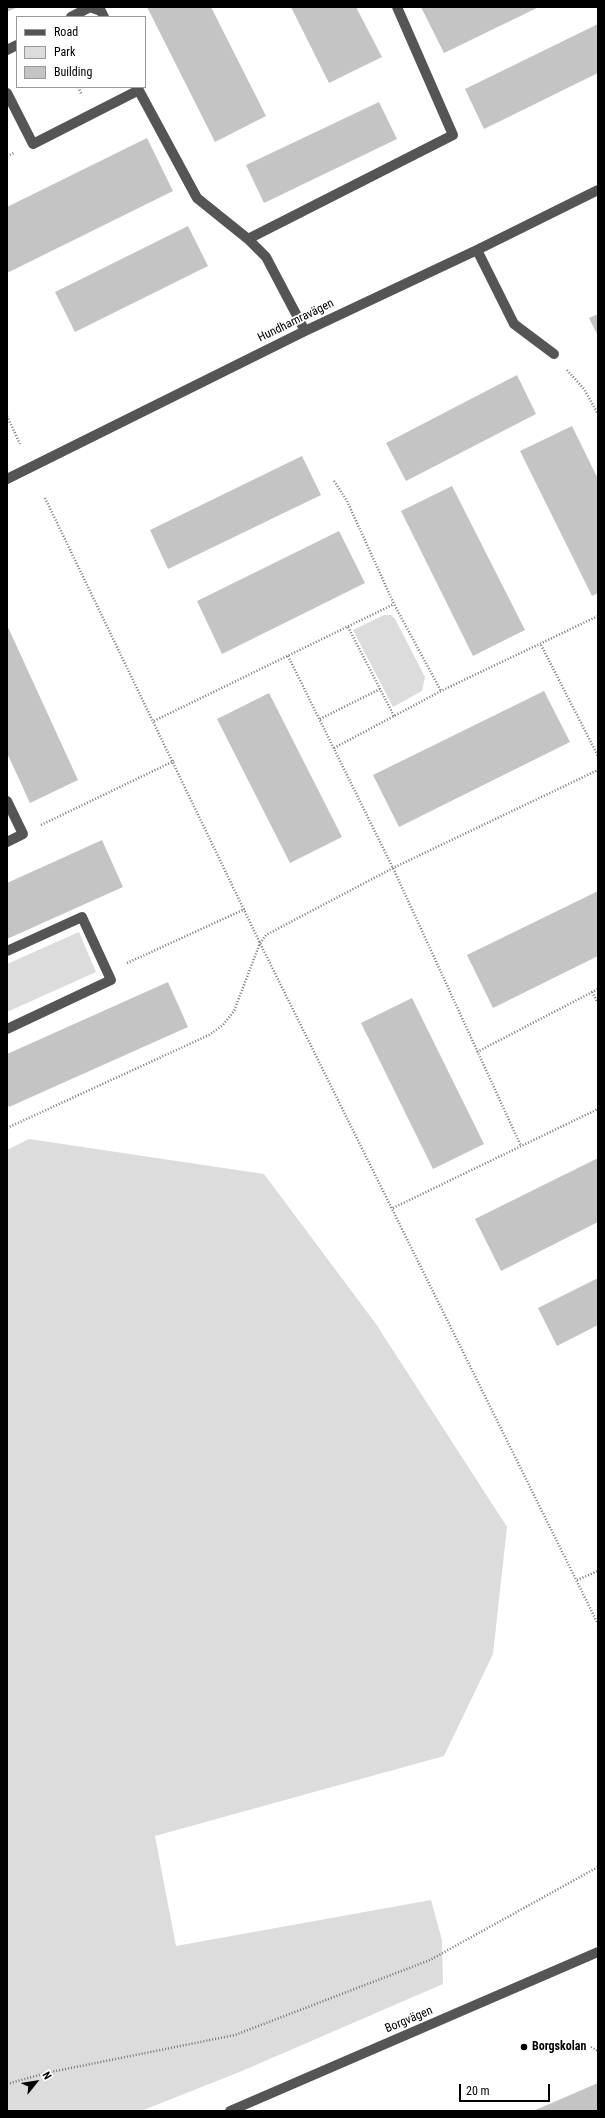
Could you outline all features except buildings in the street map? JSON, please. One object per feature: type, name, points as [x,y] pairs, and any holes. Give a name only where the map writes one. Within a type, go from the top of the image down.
[{"type":"street","points":[[74,16],[90,7],[101,11],[104,16]]},
{"type":"street","points":[[248,239],[453,135],[397,7]]},
{"type":"street","points":[[7,50],[16,46]]},
{"type":"street","points":[[7,93],[32,144],[138,89],[197,198],[248,239],[266,258],[305,331]]},
{"type":"street","name":"Hundhamravägen","points":[[7,479],[305,331],[477,250],[598,190]]},
{"type":"street","points":[[477,250],[514,324],[554,354]]},
{"type":"street","points":[[7,801],[23,834],[7,842]]},
{"type":"street","points":[[7,951],[82,917],[111,980],[7,1029]]},
{"type":"street","name":"Borgvägen","points":[[230,2111],[598,1952]]},
{"type":"path","points":[[554,354],[584,389],[598,414]]},
{"type":"path","points":[[7,416],[20,444]]},
{"type":"path","points":[[334,480],[347,501],[394,604],[441,691]]},
{"type":"path","points":[[46,498],[174,761],[260,943],[393,1208],[598,1624]]},
{"type":"path","points":[[154,721],[394,604]]},
{"type":"path","points":[[334,748],[441,691],[541,645],[598,616]]},
{"type":"path","points":[[348,627],[394,716]]},
{"type":"path","points":[[541,645],[598,756]]},
{"type":"path","points":[[288,656],[393,868],[521,1146]]},
{"type":"path","points":[[320,719],[380,689]]},
{"type":"path","points":[[23,834],[174,761]]},
{"type":"path","points":[[7,1128],[209,1035],[223,1025],[234,1011],[260,943],[266,935],[393,868],[598,770]]},
{"type":"path","points":[[107,972],[244,909]]},
{"type":"path","points":[[477,1052],[598,990]]},
{"type":"path","points":[[592,992],[598,1003]]},
{"type":"path","points":[[393,1208],[598,1109]]},
{"type":"path","points":[[577,1580],[598,1571]]},
{"type":"path","points":[[7,2084],[46,2073],[235,2036],[430,1960],[598,1867]]},
{"type":"path","points":[[591,2047],[598,2051]]},
{"type":"green space","points":[[384,615],[391,615],[395,619],[425,677],[422,691],[393,707],[353,630]]},
{"type":"green space","points":[[79,932],[96,972],[7,1012],[7,964]]},
{"type":"green space","points":[[29,1139],[264,1174],[376,1324],[507,1527],[493,1654],[444,1756],[155,1836],[176,1946],[431,1900],[442,1940],[443,1984],[242,2071],[141,2111],[7,2111],[7,1150]]},
{"type":"place","name":"Borgskolan","points":[[524,2047]]}]
